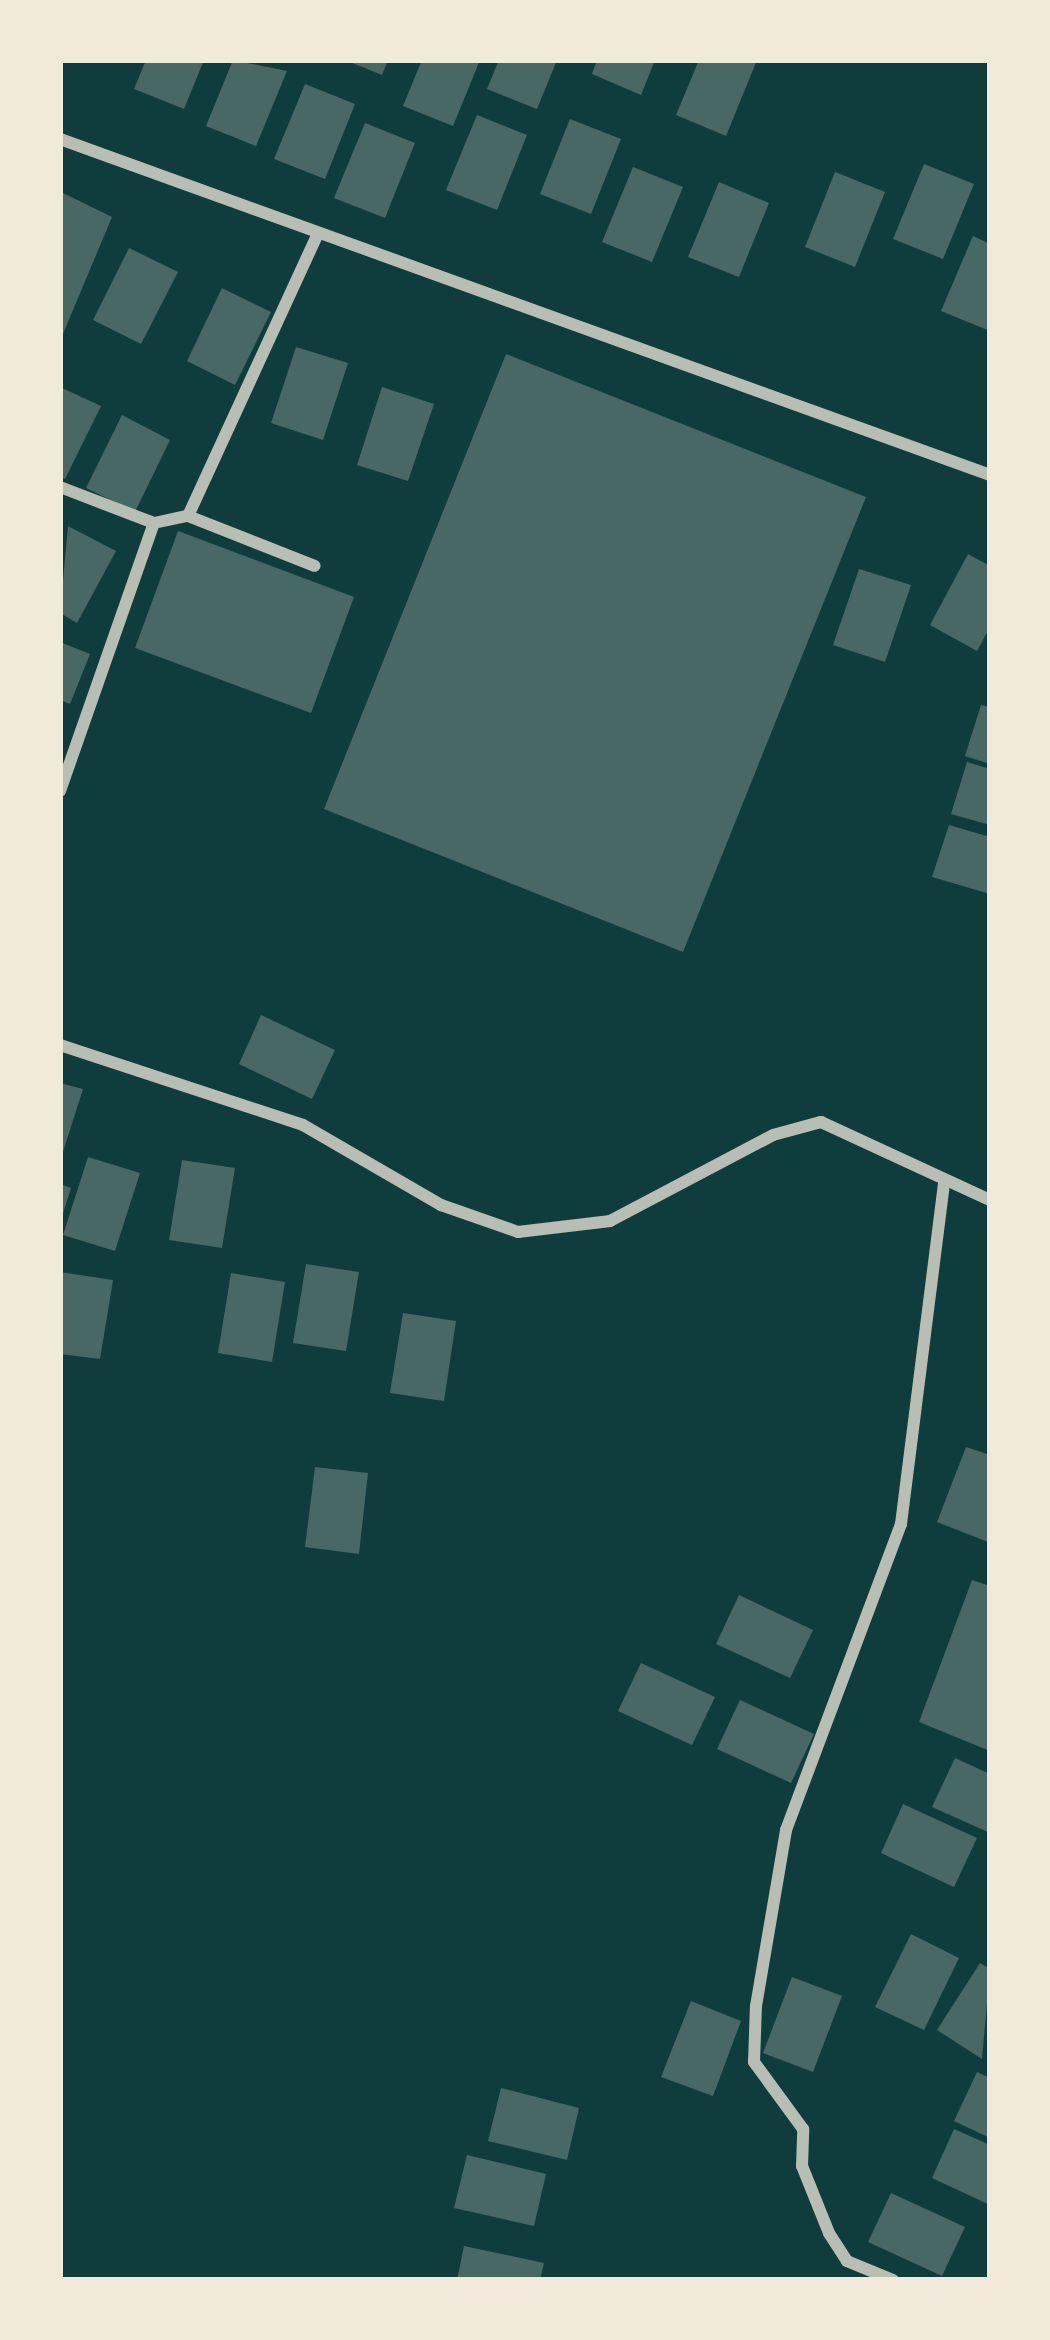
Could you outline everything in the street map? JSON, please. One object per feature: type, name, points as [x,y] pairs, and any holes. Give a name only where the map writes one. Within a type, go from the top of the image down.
[{"type":"street","points":[[60,139],[990,475]]},
{"type":"street","points":[[188,516],[318,233]]},
{"type":"street","points":[[60,487],[154,524],[188,516],[315,566]]},
{"type":"street","points":[[60,791],[154,524]]},
{"type":"street","points":[[60,1045],[303,1125],[441,1205],[518,1232],[610,1221],[799,1124],[842,1129],[944,1183],[990,1200]]},
{"type":"street","points":[[893,2280],[847,2261],[829,2234],[802,2166],[803,2129],[754,2062],[755,2006],[798,1789],[901,1524],[944,1183]]},
{"type":"building","points":[[146,60],[204,60],[184,109],[134,89]]},
{"type":"building","points":[[233,60],[287,71],[256,146],[206,126]]},
{"type":"building","points":[[345,60],[388,60],[382,75]]},
{"type":"building","points":[[422,60],[480,60],[453,126],[403,106]]},
{"type":"building","points":[[499,60],[557,60],[537,109],[487,89]]},
{"type":"building","points":[[597,60],[655,60],[641,95],[592,74]]},
{"type":"building","points":[[699,60],[757,60],[726,136],[676,115]]},
{"type":"building","points":[[305,84],[355,104],[325,179],[274,159]]},
{"type":"building","points":[[477,115],[527,135],[497,210],[446,190]]},
{"type":"building","points":[[570,119],[621,139],[591,214],[540,194]]},
{"type":"building","points":[[365,123],[415,143],[385,218],[334,198]]},
{"type":"building","points":[[924,164],[974,184],[943,259],[893,239]]},
{"type":"building","points":[[633,167],[683,187],[652,262],[602,242]]},
{"type":"building","points":[[835,172],[885,192],[855,267],[805,247]]},
{"type":"building","points":[[719,182],[769,203],[739,277],[688,257]]},
{"type":"building","points":[[63,193],[112,217],[60,341],[60,199]]},
{"type":"building","points":[[973,236],[990,244],[990,331],[941,311]]},
{"type":"building","points":[[129,248],[178,272],[141,344],[93,320]]},
{"type":"building","points":[[222,288],[271,312],[235,385],[187,361]]},
{"type":"building","points":[[296,347],[348,363],[323,440],[271,423]]},
{"type":"building","points":[[506,354],[866,497],[683,952],[324,809]]},
{"type":"building","points":[[60,387],[101,406],[65,479],[60,477]]},
{"type":"building","points":[[382,387],[434,404],[408,481],[357,465]]},
{"type":"building","points":[[122,415],[170,440],[135,512],[86,488]]},
{"type":"building","points":[[68,526],[116,551],[77,623],[60,613]]},
{"type":"building","points":[[178,531],[354,597],[311,713],[135,648]]},
{"type":"building","points":[[968,554],[990,566],[990,627],[977,651],[930,625]]},
{"type":"building","points":[[859,569],[911,585],[885,662],[833,645]]},
{"type":"building","points":[[60,642],[90,654],[70,704],[60,700]]},
{"type":"building","points":[[981,705],[990,707],[990,764],[965,756]]},
{"type":"building","points":[[967,762],[990,769],[990,825],[951,814]]},
{"type":"building","points":[[949,825],[990,837],[990,894],[932,877]]},
{"type":"building","points":[[261,1015],[335,1050],[312,1099],[239,1064]]},
{"type":"building","points":[[60,1083],[83,1089],[61,1158],[60,1158]]},
{"type":"building","points":[[88,1157],[140,1173],[115,1251],[63,1235]]},
{"type":"building","points":[[182,1160],[235,1168],[222,1248],[169,1240]]},
{"type":"building","points":[[60,1184],[71,1188],[61,1220],[60,1220]]},
{"type":"building","points":[[306,1264],[359,1272],[346,1351],[293,1343]]},
{"type":"building","points":[[60,1272],[113,1280],[100,1359],[60,1354]]},
{"type":"building","points":[[231,1273],[285,1282],[272,1362],[218,1353]]},
{"type":"building","points":[[403,1313],[456,1321],[444,1401],[390,1393]]},
{"type":"building","points":[[966,1447],[990,1455],[988,1542],[937,1522]]},
{"type":"building","points":[[315,1467],[368,1473],[359,1554],[305,1547]]},
{"type":"building","points":[[972,1580],[990,1586],[990,1751],[919,1722]]},
{"type":"building","points":[[739,1595],[813,1630],[790,1678],[716,1644]]},
{"type":"building","points":[[641,1663],[715,1697],[692,1745],[618,1711]]},
{"type":"building","points":[[740,1700],[814,1734],[791,1783],[717,1749]]},
{"type":"building","points":[[955,1758],[990,1774],[990,1833],[932,1807]]},
{"type":"building","points":[[903,1804],[977,1838],[954,1887],[881,1853]]},
{"type":"building","points":[[911,1934],[959,1958],[924,2030],[875,2007]]},
{"type":"building","points":[[980,1963],[990,1969],[982,2059],[937,2030]]},
{"type":"building","points":[[792,1977],[842,1996],[813,2072],[763,2053]]},
{"type":"building","points":[[691,2001],[741,2021],[713,2096],[661,2077]]},
{"type":"building","points":[[977,2072],[990,2078],[990,2138],[954,2121]]},
{"type":"building","points":[[501,2088],[579,2108],[567,2160],[488,2141]]},
{"type":"building","points":[[954,2129],[990,2145],[990,2205],[932,2178]]},
{"type":"building","points":[[467,2155],[546,2174],[534,2226],[454,2208]]},
{"type":"building","points":[[891,2193],[965,2227],[942,2276],[868,2242]]},
{"type":"building","points":[[464,2246],[544,2263],[540,2280],[457,2280]]}]
